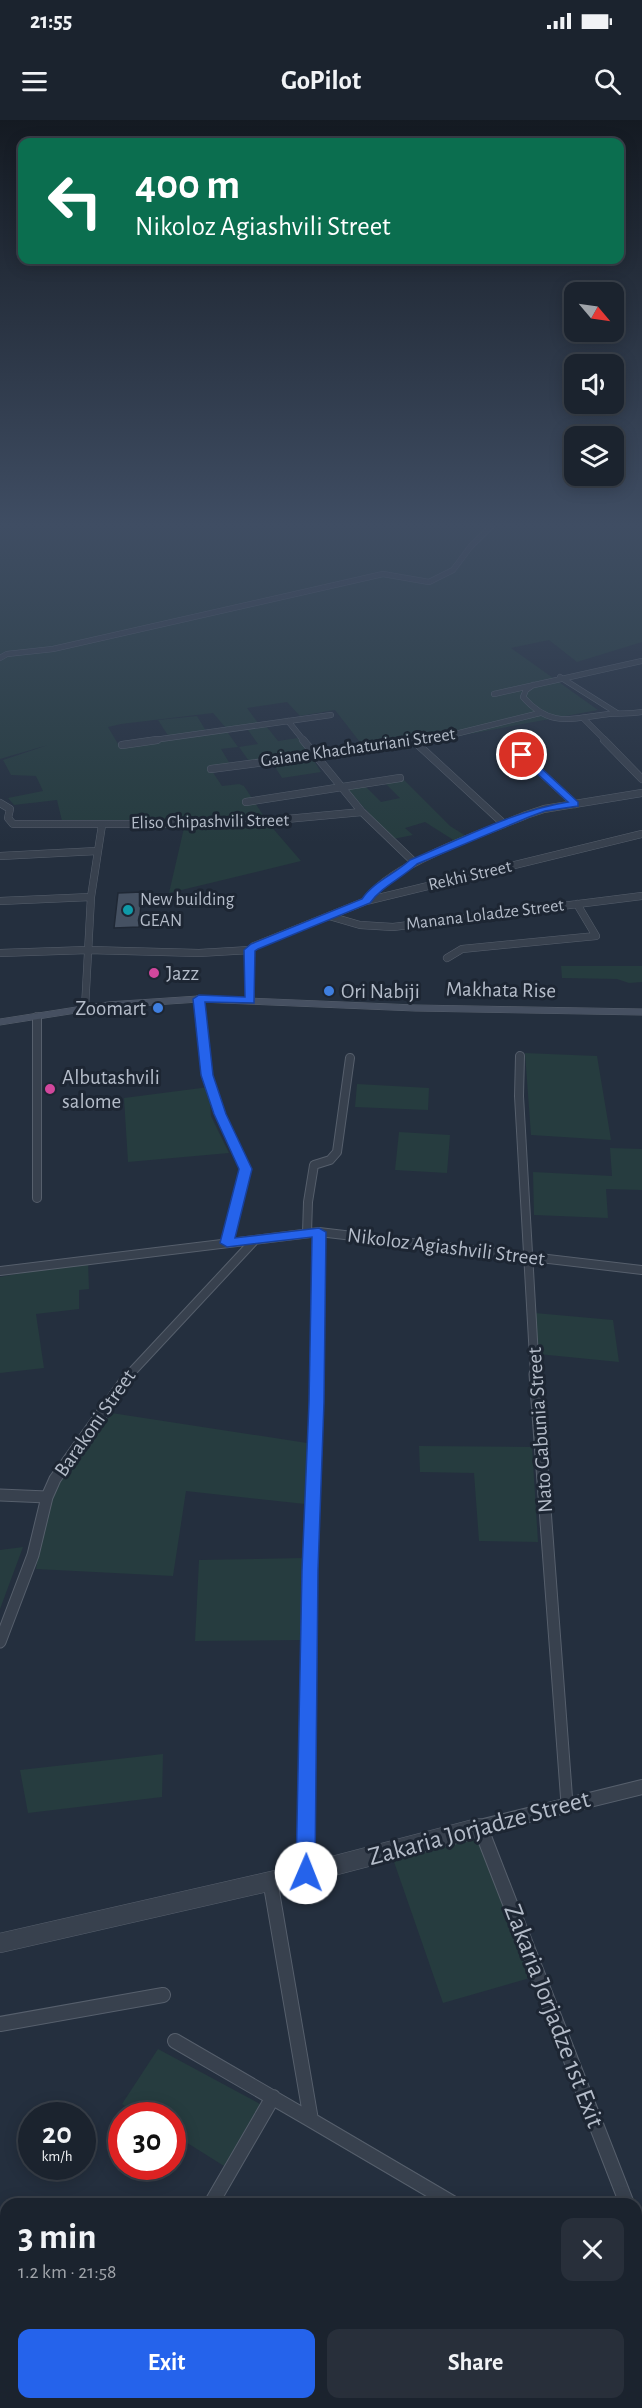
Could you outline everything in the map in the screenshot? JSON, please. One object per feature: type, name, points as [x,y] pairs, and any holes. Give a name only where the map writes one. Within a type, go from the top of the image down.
[{"type":"main road","name":"Makhata Rise","points":[[0,1022],[85,1008],[199,999],[404,1007],[642,1012]]},
{"type":"street","points":[[0,658],[7,654],[53,649],[138,630]]},
{"type":"street","points":[[494,694],[560,677],[599,672],[642,661]]},
{"type":"street","points":[[560,677],[617,713]]},
{"type":"street","points":[[536,683],[526,690],[523,697],[540,713],[558,722],[617,713],[642,712]]},
{"type":"street","name":"Gaiane Khachaturiani Street","points":[[211,769],[442,738],[540,713]]},
{"type":"street","points":[[122,746],[331,715]]},
{"type":"street","points":[[583,718],[642,778]]},
{"type":"street","points":[[288,721],[340,788],[414,862]]},
{"type":"street","points":[[415,742],[504,824]]},
{"type":"street","points":[[522,755],[575,804]]},
{"type":"street","points":[[246,802],[400,778]]},
{"type":"street","points":[[366,901],[372,892],[400,875],[414,862],[504,824],[543,809],[642,793]]},
{"type":"street","name":"Eliso Chipashvili Street","points":[[0,803],[10,809],[8,818],[13,824],[177,825],[313,820],[362,812]]},
{"type":"street","points":[[85,1008],[91,897],[102,825]]},
{"type":"street","name":"Rekhi Street","points":[[249,950],[366,901],[642,834]]},
{"type":"street","points":[[0,856],[97,851]]},
{"type":"street","name":"Manana Loladze Street","points":[[329,916],[360,925],[393,927],[642,896]]},
{"type":"street","points":[[0,901],[91,897]]},
{"type":"street","points":[[447,958],[462,949],[596,936],[577,904]]},
{"type":"street","points":[[0,952],[88,950],[192,953],[249,950],[250,1000]]},
{"type":"street","points":[[199,999],[207,1075],[220,1114],[246,1169],[227,1243]]},
{"type":"street","points":[[37,1016],[37,1198]]},
{"type":"street","name":"Nato Gabunia Street","points":[[520,1056],[519,1096],[530,1258],[528,1275],[567,1804]]},
{"type":"street","points":[[307,1233],[308,1202],[314,1165],[330,1160],[337,1152],[350,1058]]},
{"type":"street","points":[[306,1873],[310,1570],[317,1402],[319,1232]]},
{"type":"street","name":"Nikoloz Agiashvili Street","points":[[0,1271],[319,1232],[642,1270]]},
{"type":"street","name":"Barakoni Street","points":[[0,1642],[33,1555],[47,1497],[55,1479],[118,1388],[154,1346],[254,1241]]},
{"type":"street","points":[[0,1495],[47,1497]]},
{"type":"street","name":"Zakaria Jorjadze Street","points":[[0,1943],[306,1873],[481,1829],[567,1804],[642,1787]]},
{"type":"street","name":"Zakaria Jorjadze 1st Exit","points":[[481,1829],[625,2198]]},
{"type":"street","points":[[270,1880],[312,2120]]},
{"type":"street","points":[[0,2024],[163,1995]]},
{"type":"street","points":[[175,2041],[444,2198]]},
{"type":"street","points":[[214,2198],[273,2097]]},
{"type":"green space","points":[[0,630],[642,630],[642,642],[577,662],[549,640],[511,648],[598,710],[453,737],[427,732],[388,738],[388,741],[363,746],[335,710],[300,716],[287,702],[247,708],[258,723],[226,728],[213,713],[121,724],[108,727],[118,744],[169,737],[158,720],[197,716],[206,731],[228,733],[238,747],[221,749],[230,764],[212,771],[222,786],[239,784],[244,786],[265,818],[209,820],[176,825],[62,821],[57,800],[14,805],[8,798],[43,791],[36,776],[11,775],[3,760],[48,745],[0,759]]},
{"type":"green space","points":[[267,727],[278,741],[298,738],[308,752],[249,761],[239,747],[258,744],[248,730]]},
{"type":"green space","points":[[311,756],[321,772],[282,778],[272,762]]},
{"type":"green space","points":[[404,780],[450,826],[466,836],[455,841],[425,822],[405,828],[413,835],[393,839],[344,786],[362,783],[381,802],[400,798],[385,783]]},
{"type":"green space","points":[[270,825],[301,861],[169,893],[184,828]]},
{"type":"green space","points":[[561,966],[642,966],[642,982],[562,978]]},
{"type":"green space","points":[[525,1053],[597,1056],[611,1140],[531,1135]]},
{"type":"green space","points":[[357,1084],[429,1088],[428,1110],[355,1107]]},
{"type":"green space","points":[[209,1087],[211,1116],[229,1153],[128,1162],[124,1098]]},
{"type":"green space","points":[[399,1132],[450,1135],[447,1173],[395,1170]]},
{"type":"green space","points":[[610,1148],[642,1149],[642,1190],[606,1189],[608,1218],[534,1215],[533,1172],[612,1176]]},
{"type":"green space","points":[[88,1261],[89,1289],[79,1290],[79,1309],[36,1314],[44,1368],[0,1373],[0,1277]]},
{"type":"green space","points":[[535,1313],[613,1320],[619,1362],[538,1354]]},
{"type":"green space","points":[[105,1412],[307,1443],[305,1504],[186,1491],[173,1576],[36,1569],[44,1519],[56,1482]]},
{"type":"green space","points":[[419,1446],[532,1447],[538,1542],[479,1541],[474,1473],[420,1472]]},
{"type":"green space","points":[[23,1547],[0,1609],[0,1550]]},
{"type":"green space","points":[[303,1558],[304,1640],[195,1641],[199,1560]]},
{"type":"green space","points":[[163,1754],[162,1797],[28,1813],[20,1770]]},
{"type":"green space","points":[[477,1837],[530,1978],[443,2003],[393,1859]]},
{"type":"green space","points":[[158,2049],[260,2104],[224,2166],[186,2142],[186,2102],[123,2102]]},
{"type":"building","name":"New building GEAN","points":[[142,892],[139,927],[114,928],[118,893]]},
{"type":"place","name":"New building GEAN","points":[[128,910]]},
{"type":"place","name":"Jazz","points":[[154,973]]},
{"type":"place","name":"Ori Nabiji","points":[[329,991]]},
{"type":"place","name":"Zoomart","points":[[158,1008]]},
{"type":"place","name":"Albutashvili salome","points":[[50,1089]]},
{"type":"route","points":[[306,1873],[310,1570],[317,1402],[319,1232],[227,1243],[246,1169],[220,1114],[207,1075],[199,999],[250,1000],[249,950],[254,946],[366,901],[372,892],[400,875],[414,862],[525,815],[543,809],[575,804],[522,755]]}]
